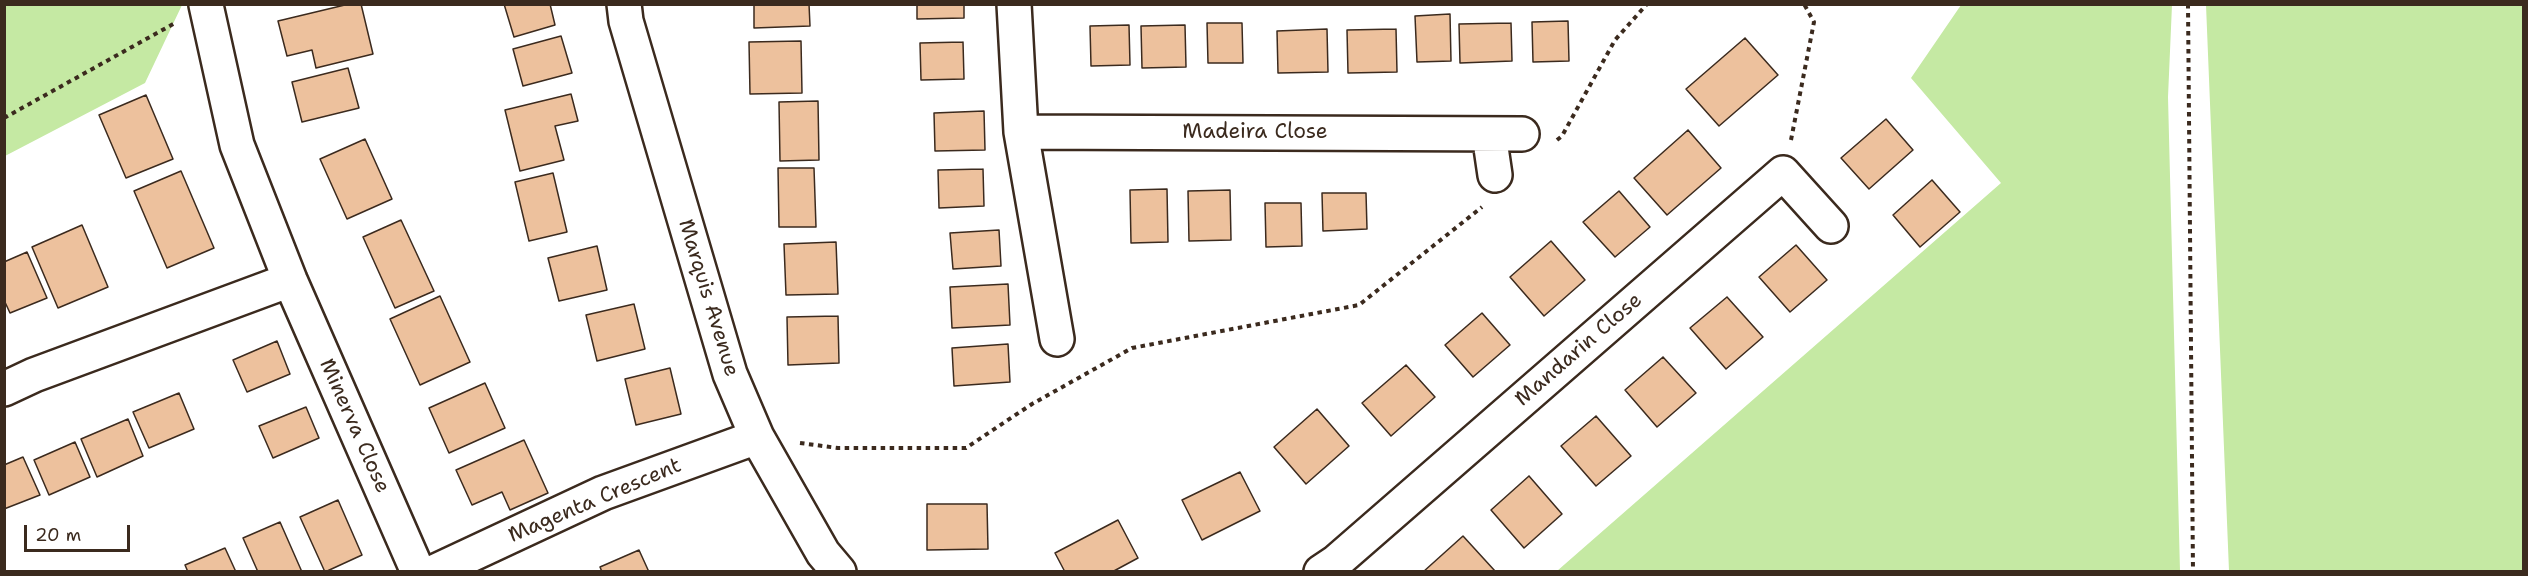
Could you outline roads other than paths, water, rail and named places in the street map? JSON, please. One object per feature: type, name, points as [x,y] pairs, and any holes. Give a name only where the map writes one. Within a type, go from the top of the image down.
[{"type":"street","name":"Marquis Avenue","points":[[624,4],[626,21],[730,374],[757,437],[823,553],[839,572]]},
{"type":"street","points":[[1014,4],[1021,132],[1057,339]]},
{"type":"street","name":"Minerva Close","points":[[206,5],[237,145],[290,280],[418,572]]},
{"type":"street","name":"Madeira Close","points":[[1021,132],[1522,134]]},
{"type":"street","points":[[1489,134],[1492,188]]},
{"type":"street","name":"Mandarin Close","points":[[1321,572],[1336,562],[1783,174],[1831,226]]},
{"type":"street","points":[[4,389],[34,375],[290,280]]},
{"type":"street","name":"Magenta Crescent","points":[[434,572],[603,493],[757,437]]}]
